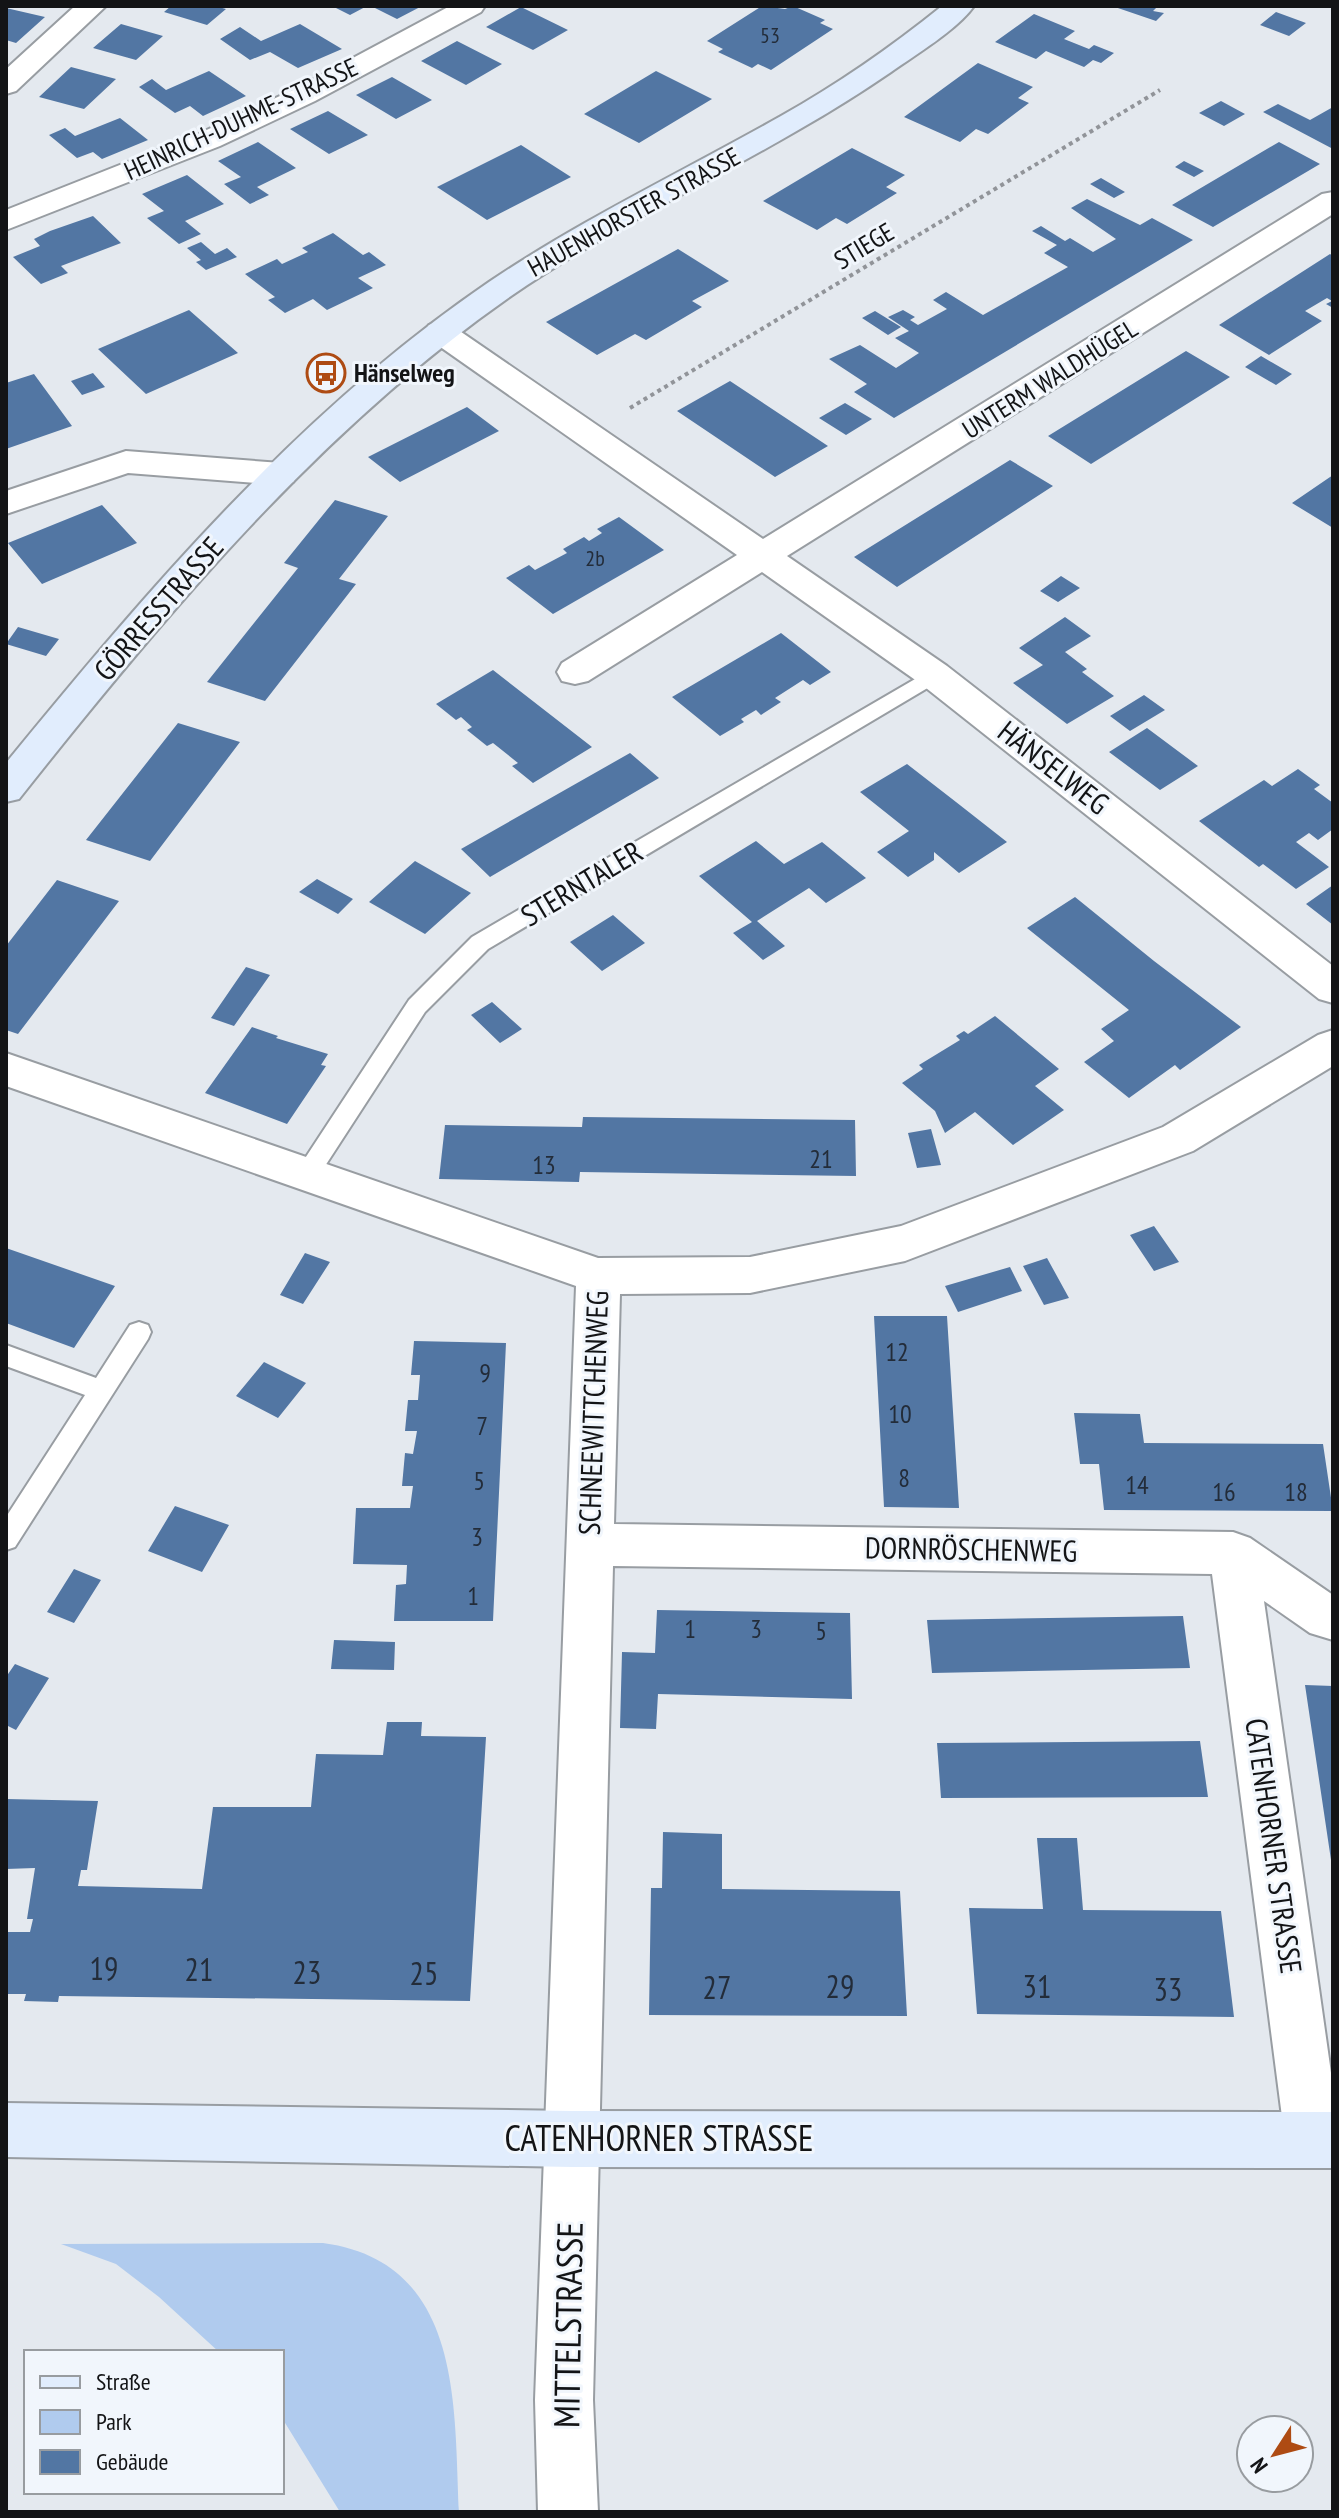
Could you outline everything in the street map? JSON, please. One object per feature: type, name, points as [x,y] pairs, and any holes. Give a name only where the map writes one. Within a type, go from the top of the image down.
[{"type":"street","points":[[6,85],[92,6]]},
{"type":"street","name":"HEINRICH-DUHME-STRASSE","points":[[6,221],[209,140],[305,95],[471,6]]},
{"type":"street","name":"HAUENHORSTER STRASSE","points":[[320,435],[364,394],[440,332],[502,287],[834,100],[960,6]]},
{"type":"street","name":"UNTERM WALDHÜGEL","points":[[766,556],[1333,201]]},
{"type":"street","name":"HÄNSELWEG","points":[[440,332],[934,675],[1333,988]]},
{"type":"street","name":"GÖRRESSTRASSE","points":[[6,789],[199,561],[320,435]]},
{"type":"street","points":[[6,503],[126,462],[281,474]]},
{"type":"street","points":[[575,672],[766,556]]},
{"type":"street","name":"SCHNEEWITTCHENWEG","points":[[572,2139],[598,1276],[750,1275],[905,1243],[1178,1139],[1333,1046]]},
{"type":"street","points":[[6,1069],[598,1276]]},
{"type":"street","name":"DORNRÖSCHENWEG","points":[[589,1545],[1233,1553]]},
{"type":"street","points":[[1233,1553],[1327,1618],[1333,1618]]},
{"type":"street","name":"CATENHORNER STRASSE","points":[[6,2130],[572,2139],[1323,2140],[1233,1553]]},
{"type":"street","name":"MITTELSTRASSE","points":[[568,2512],[564,2400],[572,2139]]},
{"type":"lane","name":"STERNTALER","points":[[306,1176],[417,1006],[480,943],[934,675]]},
{"type":"lane","points":[[6,1539],[139,1332]]},
{"type":"lane","points":[[6,1355],[101,1390]]},
{"type":"path","name":"STIEGE","points":[[588,434],[1160,90]]},
{"type":"green space","points":[[323,2243],[369,2256],[403,2278],[426,2308],[442,2344],[451,2385],[459,2512],[340,2512],[284,2421],[284,2350],[217,2350],[159,2297],[116,2264],[61,2244]]},
{"type":"building","points":[[171,6],[226,9],[207,25],[164,12]]},
{"type":"building","points":[[332,6],[367,6],[350,15]]},
{"type":"building","points":[[371,6],[422,6],[397,19]]},
{"type":"building","points":[[762,6],[785,9],[793,6],[825,20],[820,23],[833,29],[771,70],[758,64],[752,68],[718,52],[723,49],[707,41]]},
{"type":"building","points":[[1112,6],[1158,6],[1153,11],[1164,13],[1156,21]]},
{"type":"building","points":[[521,7],[568,30],[533,50],[486,27]]},
{"type":"building","points":[[6,8],[45,17],[16,43],[6,40]]},
{"type":"building","points":[[1276,12],[1306,23],[1289,36],[1260,25]]},
{"type":"building","points":[[1034,14],[1075,31],[1064,39],[1089,49],[1094,45],[1114,53],[1101,63],[1093,60],[1084,67],[1046,51],[1036,59],[995,42]]},
{"type":"building","points":[[121,24],[163,36],[136,60],[93,48]]},
{"type":"building","points":[[300,24],[342,49],[298,68],[270,52],[250,60],[220,39],[240,27],[261,41]]},
{"type":"building","points":[[457,41],[502,64],[466,85],[421,61]]},
{"type":"building","points":[[978,63],[1033,87],[1018,98],[1029,103],[988,134],[976,129],[960,142],[904,117]]},
{"type":"building","points":[[71,67],[116,79],[84,109],[39,97]]},
{"type":"building","points":[[209,71],[246,96],[203,116],[190,106],[175,113],[139,87],[152,79],[166,90]]},
{"type":"building","points":[[656,71],[712,99],[639,143],[584,114]]},
{"type":"building","points":[[392,77],[432,100],[396,119],[356,95]]},
{"type":"building","points":[[1221,101],[1245,114],[1224,126],[1199,113]]},
{"type":"building","points":[[1278,104],[1310,120],[1333,107],[1333,149],[1263,112]]},
{"type":"building","points":[[328,111],[368,135],[329,154],[290,129]]},
{"type":"building","points":[[120,118],[148,140],[102,159],[93,152],[77,158],[49,135],[65,128],[75,136]]},
{"type":"building","points":[[258,142],[296,168],[257,187],[269,195],[250,204],[224,184],[241,177],[218,161]]},
{"type":"building","points":[[1279,142],[1320,164],[1213,227],[1172,205]]},
{"type":"building","points":[[521,145],[571,177],[487,220],[437,187]]},
{"type":"building","points":[[852,148],[905,175],[886,187],[897,193],[847,224],[836,218],[817,230],[763,201]]},
{"type":"building","points":[[1184,161],[1204,171],[1194,177],[1175,167]]},
{"type":"building","points":[[187,175],[224,204],[185,221],[201,234],[179,244],[147,218],[164,211],[142,194]]},
{"type":"building","points":[[1101,178],[1125,192],[1114,198],[1090,184]]},
{"type":"building","points":[[1087,199],[1140,225],[1152,218],[1193,240],[894,418],[854,392],[867,384],[829,359],[860,345],[896,368],[919,353],[895,338],[909,331],[888,317],[903,310],[915,317],[910,320],[918,325],[947,309],[933,300],[946,292],[983,315],[1068,267],[1044,253],[1057,245],[1032,231],[1041,226],[1065,241],[1070,238],[1093,252],[1116,239],[1071,208]]},
{"type":"building","points":[[93,216],[121,243],[61,266],[68,273],[41,284],[13,257],[40,246],[34,239]]},
{"type":"building","points":[[333,233],[363,255],[369,252],[386,265],[358,278],[373,288],[327,310],[313,299],[285,313],[268,300],[275,297],[245,274],[277,259],[282,264],[308,252],[302,248]]},
{"type":"building","points":[[201,242],[215,254],[227,248],[237,257],[206,270],[196,262],[201,260],[187,248]]},
{"type":"building","points":[[678,249],[729,281],[692,301],[702,307],[646,340],[635,334],[597,355],[546,322]]},
{"type":"building","points":[[1330,254],[1333,256],[1333,308],[1326,304],[1332,301],[1327,298],[1305,311],[1322,321],[1269,355],[1219,325]]},
{"type":"building","points":[[189,310],[238,353],[146,394],[98,349]]},
{"type":"building","points":[[875,311],[901,327],[888,335],[862,318]]},
{"type":"building","points":[[1186,351],[1230,377],[1091,464],[1048,436]]},
{"type":"building","points":[[1261,356],[1292,374],[1276,385],[1245,367]]},
{"type":"building","points":[[93,373],[105,387],[82,395],[71,381]]},
{"type":"building","points":[[34,374],[72,426],[6,449],[6,383]]},
{"type":"building","points":[[730,381],[828,446],[775,477],[677,411]]},
{"type":"building","points":[[845,403],[872,419],[846,435],[819,418]]},
{"type":"building","points":[[467,407],[499,431],[400,482],[368,457]]},
{"type":"building","points":[[1010,460],[1053,486],[897,587],[854,557]]},
{"type":"building","points":[[1333,475],[1333,528],[1292,503]]},
{"type":"building","points":[[335,500],[388,516],[339,579],[356,584],[265,701],[207,682],[298,568],[284,563]]},
{"type":"building","points":[[102,505],[137,543],[42,584],[8,543]]},
{"type":"building","points":[[619,517],[664,550],[553,614],[506,578],[529,565],[535,570],[567,553],[563,549],[584,537],[589,541],[602,533],[597,529]]},
{"type":"building","points":[[1061,576],[1080,588],[1058,602],[1040,591]]},
{"type":"building","points":[[1065,617],[1091,636],[1065,652],[1087,669],[1082,672],[1114,696],[1067,724],[1013,683],[1043,665],[1019,648]]},
{"type":"building","points":[[18,627],[59,639],[46,656],[6,644]]},
{"type":"building","points":[[781,633],[831,672],[810,685],[803,680],[775,698],[781,702],[761,715],[756,710],[741,719],[744,722],[720,736],[672,697]]},
{"type":"building","points":[[493,670],[592,747],[533,783],[512,766],[518,763],[493,743],[487,746],[467,730],[472,727],[461,717],[456,720],[436,704]]},
{"type":"building","points":[[1144,695],[1165,710],[1130,731],[1110,716]]},
{"type":"building","points":[[178,723],[240,742],[150,861],[86,840]]},
{"type":"building","points":[[1147,728],[1198,766],[1160,790],[1109,752]]},
{"type":"building","points":[[630,753],[659,778],[490,877],[461,849]]},
{"type":"building","points":[[907,764],[1007,842],[959,873],[934,852],[934,860],[908,877],[877,852],[909,831],[860,792]]},
{"type":"building","points":[[1298,769],[1320,785],[1314,789],[1333,803],[1333,829],[1318,840],[1309,833],[1296,842],[1329,867],[1296,889],[1263,864],[1259,867],[1199,821],[1264,780],[1272,786]]},
{"type":"building","points":[[756,841],[784,864],[822,842],[866,878],[826,903],[809,888],[757,921],[785,946],[763,960],[733,933],[752,922],[699,876]]},
{"type":"building","points":[[415,861],[471,893],[425,934],[369,902]]},
{"type":"building","points":[[317,879],[353,899],[338,914],[299,892]]},
{"type":"building","points":[[57,880],[119,901],[18,1034],[6,1030],[6,946]]},
{"type":"building","points":[[1333,885],[1333,925],[1306,904]]},
{"type":"building","points":[[1075,897],[1241,1027],[1180,1070],[1175,1065],[1129,1098],[1084,1062],[1114,1041],[1101,1029],[1129,1010],[1027,928]]},
{"type":"building","points":[[613,915],[645,943],[602,971],[570,942]]},
{"type":"building","points":[[246,967],[270,975],[234,1026],[211,1018]]},
{"type":"building","points":[[492,1002],[522,1029],[500,1043],[471,1015]]},
{"type":"building","points":[[995,1016],[1059,1069],[1035,1086],[1064,1110],[1013,1145],[975,1112],[945,1133],[935,1111],[902,1083],[923,1069],[919,1065],[960,1040],[956,1036],[964,1031],[968,1034]]},
{"type":"building","points":[[252,1027],[328,1054],[321,1065],[326,1066],[287,1124],[205,1093]]},
{"type":"building","points":[[583,1117],[855,1120],[856,1176],[580,1172],[579,1182],[439,1179],[445,1125],[582,1127]]},
{"type":"building","points":[[931,1129],[941,1165],[917,1168],[908,1133]]},
{"type":"building","points":[[1154,1226],[1179,1262],[1154,1271],[1130,1235]]},
{"type":"building","points":[[6,1248],[115,1286],[74,1348],[6,1323]]},
{"type":"building","points":[[305,1253],[330,1262],[303,1304],[280,1295]]},
{"type":"building","points":[[1047,1258],[1069,1298],[1044,1305],[1023,1266]]},
{"type":"building","points":[[1010,1267],[1022,1291],[958,1312],[945,1286]]},
{"type":"building","points":[[874,1316],[947,1316],[959,1508],[884,1507]]},
{"type":"building","points":[[414,1341],[506,1343],[493,1621],[394,1621],[396,1585],[406,1584],[407,1565],[353,1564],[356,1508],[410,1508],[413,1486],[402,1486],[405,1453],[413,1454],[417,1431],[405,1431],[408,1400],[418,1400],[420,1375],[411,1375]]},
{"type":"building","points":[[264,1362],[306,1383],[278,1418],[236,1396]]},
{"type":"building","points":[[1074,1413],[1140,1414],[1144,1443],[1323,1444],[1333,1511],[1104,1510],[1099,1464],[1080,1464]]},
{"type":"building","points":[[175,1506],[229,1525],[202,1572],[148,1551]]},
{"type":"building","points":[[74,1569],[101,1580],[74,1623],[47,1612]]},
{"type":"building","points":[[657,1610],[850,1613],[852,1699],[658,1694],[656,1729],[620,1728],[622,1652],[655,1653]]},
{"type":"building","points":[[1183,1616],[1190,1668],[932,1673],[927,1620]]},
{"type":"building","points":[[334,1640],[395,1642],[394,1670],[331,1669]]},
{"type":"building","points":[[15,1664],[49,1678],[16,1730],[6,1725],[6,1677]]},
{"type":"building","points":[[1305,1685],[1333,1686],[1333,1860],[1331,1860]]},
{"type":"building","points":[[387,1722],[422,1722],[421,1736],[486,1737],[470,2001],[59,1996],[58,2002],[24,2001],[26,1994],[6,1994],[6,1932],[30,1932],[33,1919],[27,1919],[35,1868],[6,1869],[6,1799],[98,1801],[87,1870],[81,1870],[78,1886],[202,1889],[213,1807],[311,1807],[316,1754],[383,1755]]},
{"type":"building","points":[[1200,1741],[1208,1797],[941,1798],[937,1743]]},
{"type":"building","points":[[663,1832],[722,1834],[722,1889],[900,1891],[907,2016],[649,2015],[651,1888],[662,1888]]},
{"type":"building","points":[[1037,1838],[1077,1838],[1083,1910],[1221,1911],[1234,2017],[977,2014],[969,1908],[1043,1909]]},
{"type":"place","name":"Hänselweg","points":[[326,373]]}]
